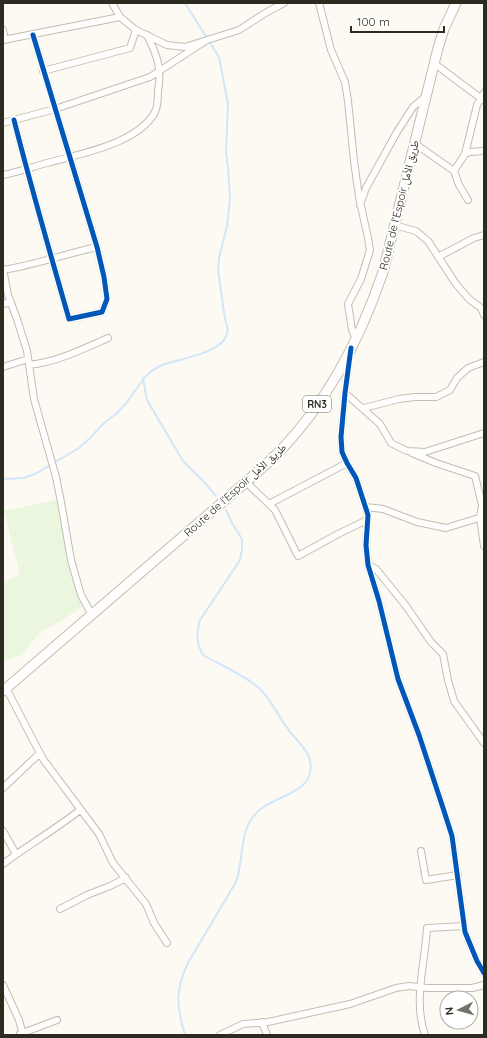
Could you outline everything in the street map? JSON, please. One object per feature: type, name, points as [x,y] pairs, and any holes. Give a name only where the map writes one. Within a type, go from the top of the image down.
[{"type":"highway","name":"Route de l’Espoir طريق الأمل","points":[[4,690],[279,452],[296,433],[316,406],[356,339],[372,304],[394,226],[444,29],[456,3]]},
{"type":"street","points":[[112,3],[120,17],[136,30],[167,45],[185,47],[239,30],[284,3]]},
{"type":"street","points":[[319,3],[331,50],[346,88],[360,205],[370,250],[361,279],[348,304],[352,330],[356,339]]},
{"type":"street","points":[[3,30],[4,40],[120,17]]},
{"type":"street","points":[[43,71],[130,48],[136,30]]},
{"type":"street","points":[[14,120],[37,210],[70,320],[102,312],[107,299],[97,247],[33,35]]},
{"type":"street","points":[[3,175],[109,145],[132,135],[143,126],[156,111],[159,87],[159,71],[156,52],[147,35]]},
{"type":"street","points":[[3,123],[55,110],[143,79],[159,71],[207,40]]},
{"type":"street","points":[[435,64],[483,97],[477,105],[465,154],[454,171]]},
{"type":"street","points":[[360,205],[366,188],[412,107],[426,96]]},
{"type":"street","points":[[414,143],[454,171],[459,185],[468,200]]},
{"type":"street","points":[[465,154],[484,151]]},
{"type":"street","points":[[394,226],[416,231],[428,241],[456,284],[469,299],[481,308],[484,315]]},
{"type":"street","points":[[438,257],[474,238],[484,235]]},
{"type":"street","points":[[92,615],[81,595],[71,560],[62,502],[34,399],[27,351],[8,294],[3,270],[24,267],[70,253],[97,247]]},
{"type":"street","points":[[3,304],[11,302]]},
{"type":"street","points":[[3,367],[29,362],[44,364],[108,338]]},
{"type":"street","points":[[351,348],[341,437],[342,452],[356,478],[366,507],[368,515],[366,545],[368,565],[379,601],[398,679],[452,836],[465,932],[477,961],[484,973]]},
{"type":"street","points":[[364,408],[400,399],[436,397],[450,390],[457,378],[468,368],[484,362]]},
{"type":"street","points":[[345,393],[364,408],[380,424],[391,443],[436,463],[474,476],[482,505],[484,546]]},
{"type":"street","points":[[407,450],[426,452],[484,433]]},
{"type":"street","points":[[268,504],[347,463]]},
{"type":"street","points":[[246,482],[275,510],[298,556],[331,537],[367,520]]},
{"type":"street","points":[[366,507],[383,509],[417,522],[446,528],[482,517]]},
{"type":"street","points":[[368,565],[376,569],[406,606],[431,642],[442,654],[454,701],[484,743]]},
{"type":"street","points":[[4,690],[40,753],[80,810],[99,834],[113,863],[146,904],[154,922],[167,943]]},
{"type":"street","points":[[3,788],[40,753]]},
{"type":"street","points":[[3,864],[60,826],[80,810]]},
{"type":"street","points":[[3,832],[16,854]]},
{"type":"street","points":[[420,851],[426,880],[458,875]]},
{"type":"street","points":[[60,909],[126,878]]},
{"type":"street","points":[[425,1035],[422,1026],[419,1002],[427,928],[464,926]]},
{"type":"street","points":[[3,985],[19,1020],[22,1034],[57,1020]]},
{"type":"street","points":[[220,1035],[243,1024],[262,1022],[350,1004],[396,988],[409,986],[472,988],[484,985]]},
{"type":"street","points":[[262,1022],[267,1035]]},
{"type":"green space","points":[[56,500],[75,588],[82,607],[59,622],[41,631],[22,655],[3,661],[3,583],[20,574],[4,511]]},
{"type":"waterway","points":[[185,3],[219,57],[228,104],[226,152],[230,198],[227,226],[219,258],[218,270],[228,332],[223,341],[208,351],[160,366],[143,379],[147,400],[183,461],[216,496]]},
{"type":"waterway","points":[[3,479],[23,478],[35,474],[79,448],[104,423],[116,414],[127,402],[142,381]]},
{"type":"waterway","points":[[185,1035],[180,1015],[178,997],[181,980],[189,961],[236,882],[245,832],[248,825],[258,811],[291,793],[305,783],[311,770],[307,753],[284,724],[271,702],[263,692],[245,678],[203,655],[199,646],[197,634],[200,620],[240,560],[242,539],[226,510]]},
{"type":"cycle path","points":[[14,120],[69,319],[102,312],[107,299],[104,277],[97,247],[33,35]]},
{"type":"cycle path","points":[[351,348],[341,437],[342,452],[356,478],[368,515],[366,545],[368,565],[379,601],[398,679],[419,735],[452,836],[465,932],[477,961],[484,973]]}]
